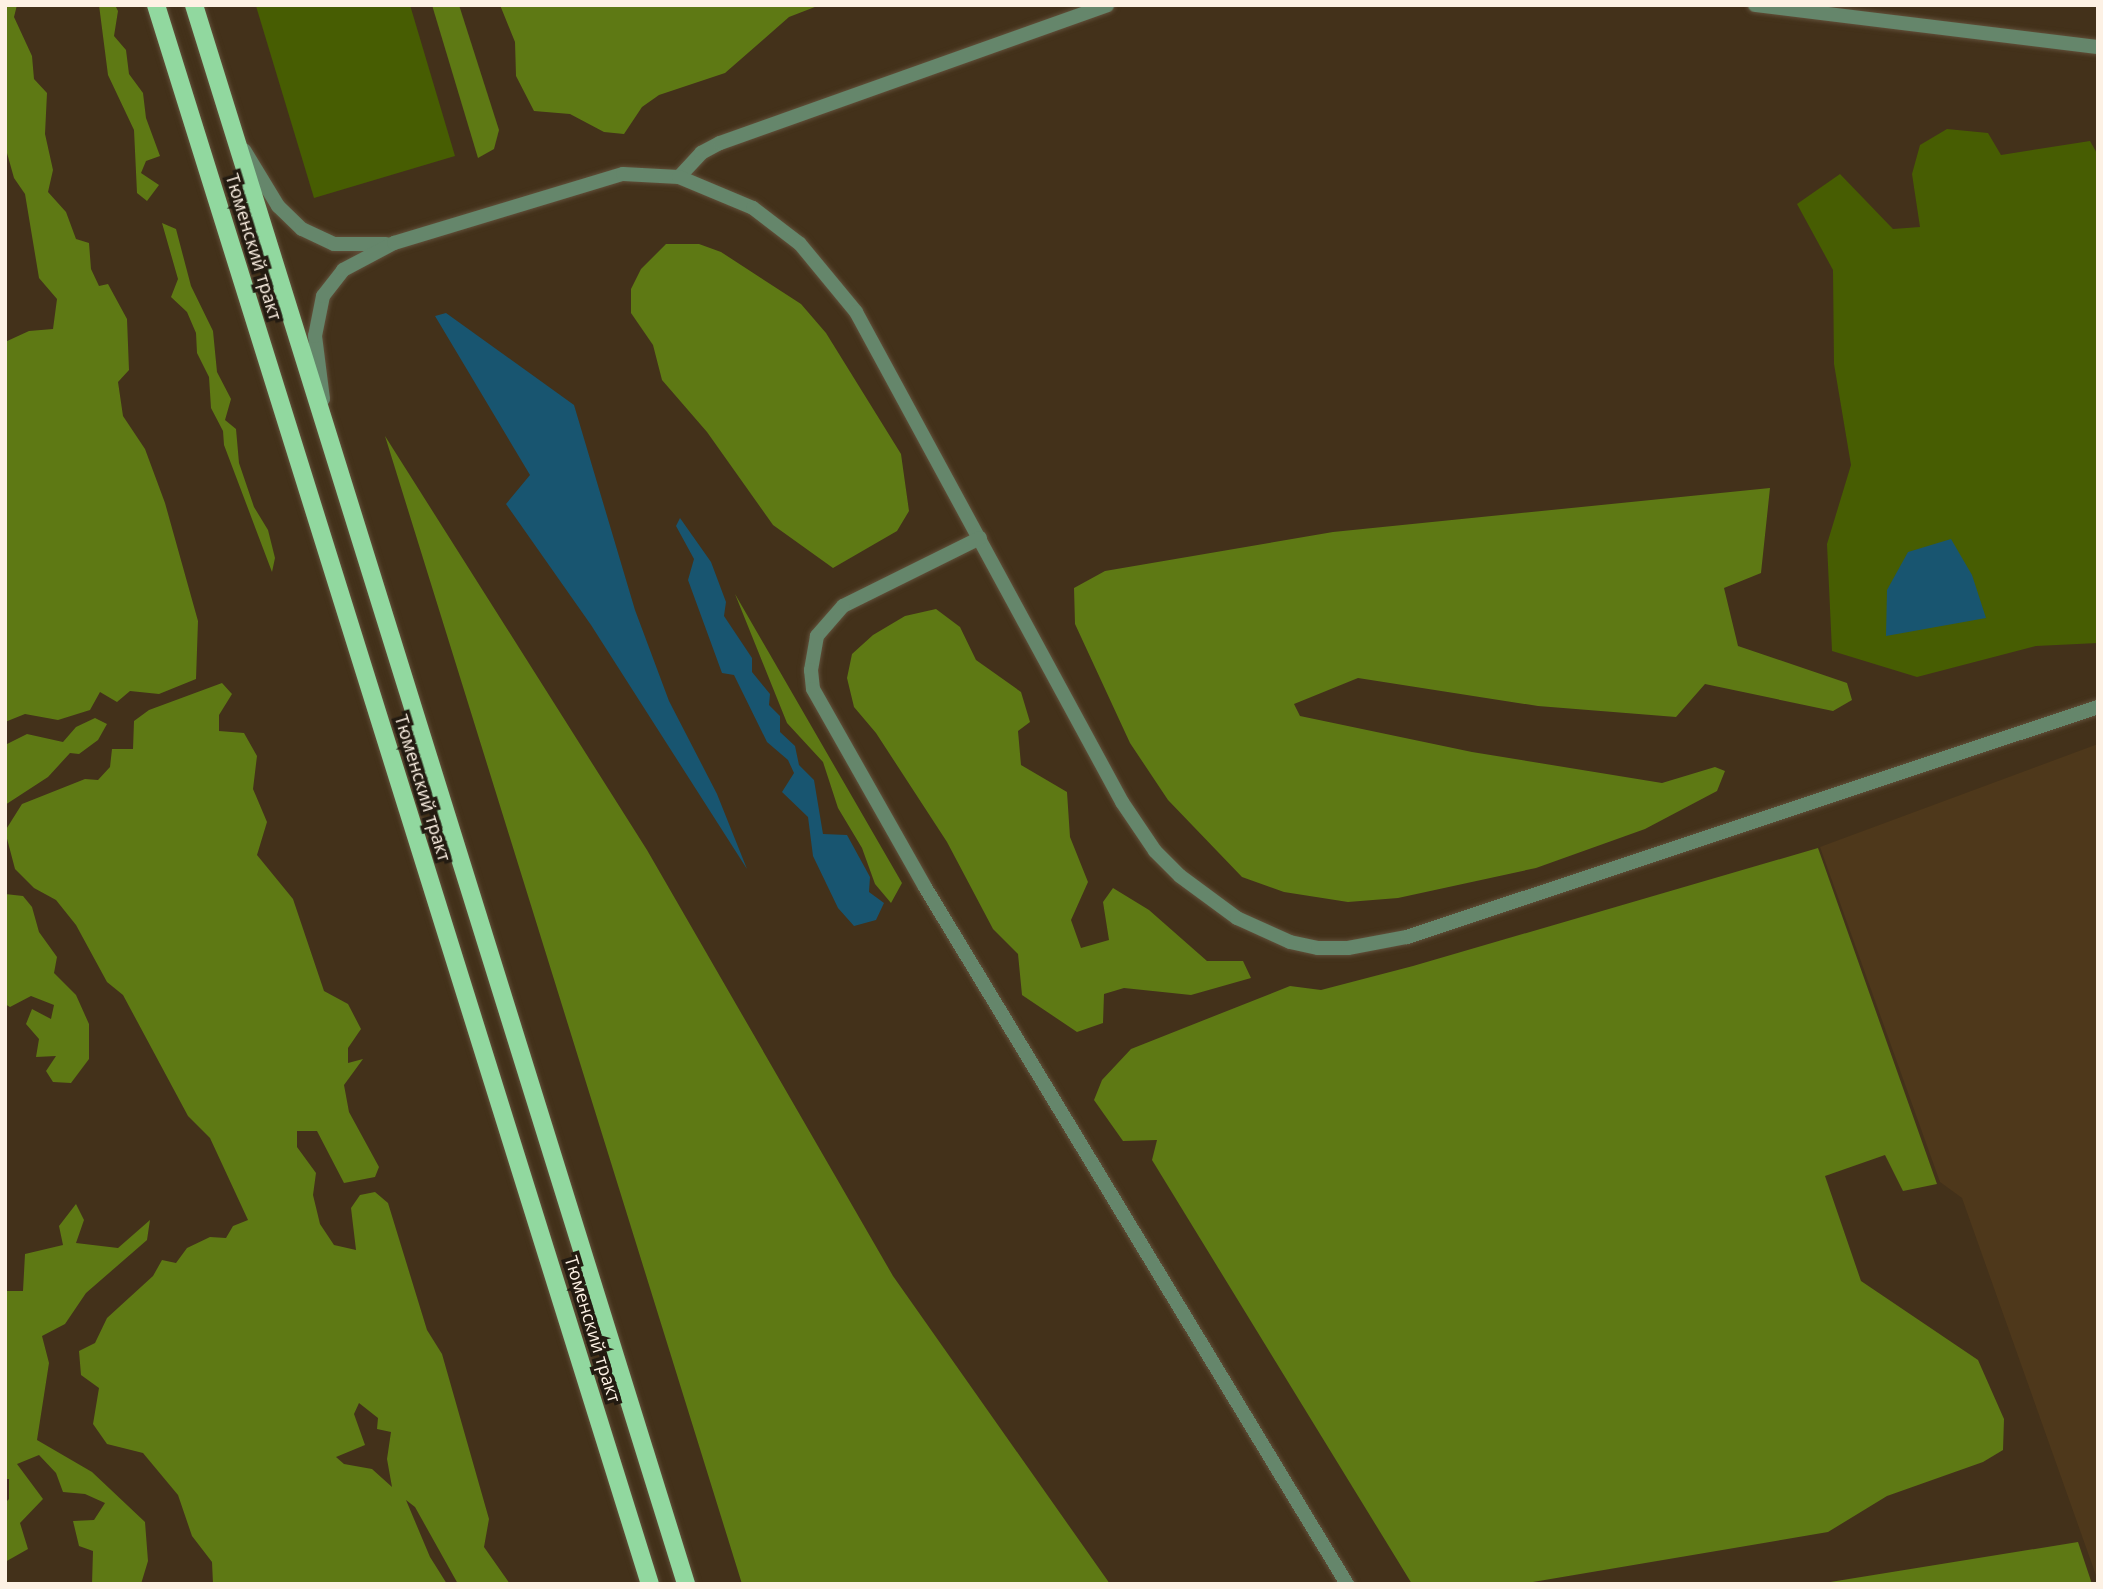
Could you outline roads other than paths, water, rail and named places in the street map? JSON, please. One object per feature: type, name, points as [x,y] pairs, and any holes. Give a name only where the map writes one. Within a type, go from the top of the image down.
[{"type":"main road","name":"Тюменский тракт","points":[[156,5],[650,1584]]},
{"type":"main road","name":"Тюменский тракт","points":[[194,5],[685,1584]]},
{"type":"street","points":[[679,177],[701,153],[720,143],[1107,5]]},
{"type":"street","points":[[1755,5],[2098,47]]},
{"type":"street","points":[[234,131],[270,195],[302,229],[334,244],[394,243]]},
{"type":"street","points":[[327,432],[315,336],[317,309],[343,270],[394,243],[623,174],[679,177],[753,208],[800,244],[835,283],[896,380],[1122,802],[1155,851],[1180,876],[1237,918],[1265,933],[1318,948],[1348,948],[1407,937],[2098,707]]},
{"type":"street","points":[[979,538],[843,606],[817,636],[811,670],[813,689],[925,887],[1347,1584]]},
{"type":"water","points":[[446,313],[574,405],[635,610],[669,701],[717,794],[747,869],[591,625],[506,504],[530,475],[435,316]]},
{"type":"water","points":[[680,518],[711,562],[726,602],[724,616],[752,658],[752,672],[770,694],[769,705],[780,716],[780,732],[795,746],[799,765],[814,780],[823,834],[847,835],[870,877],[869,892],[884,903],[876,920],[854,926],[838,908],[813,856],[808,817],[782,792],[794,773],[788,760],[767,742],[734,675],[722,673],[688,580],[694,559],[676,526]]},
{"type":"water","points":[[1951,539],[1972,575],[1986,618],[1886,636],[1887,590],[1908,552]]}]
